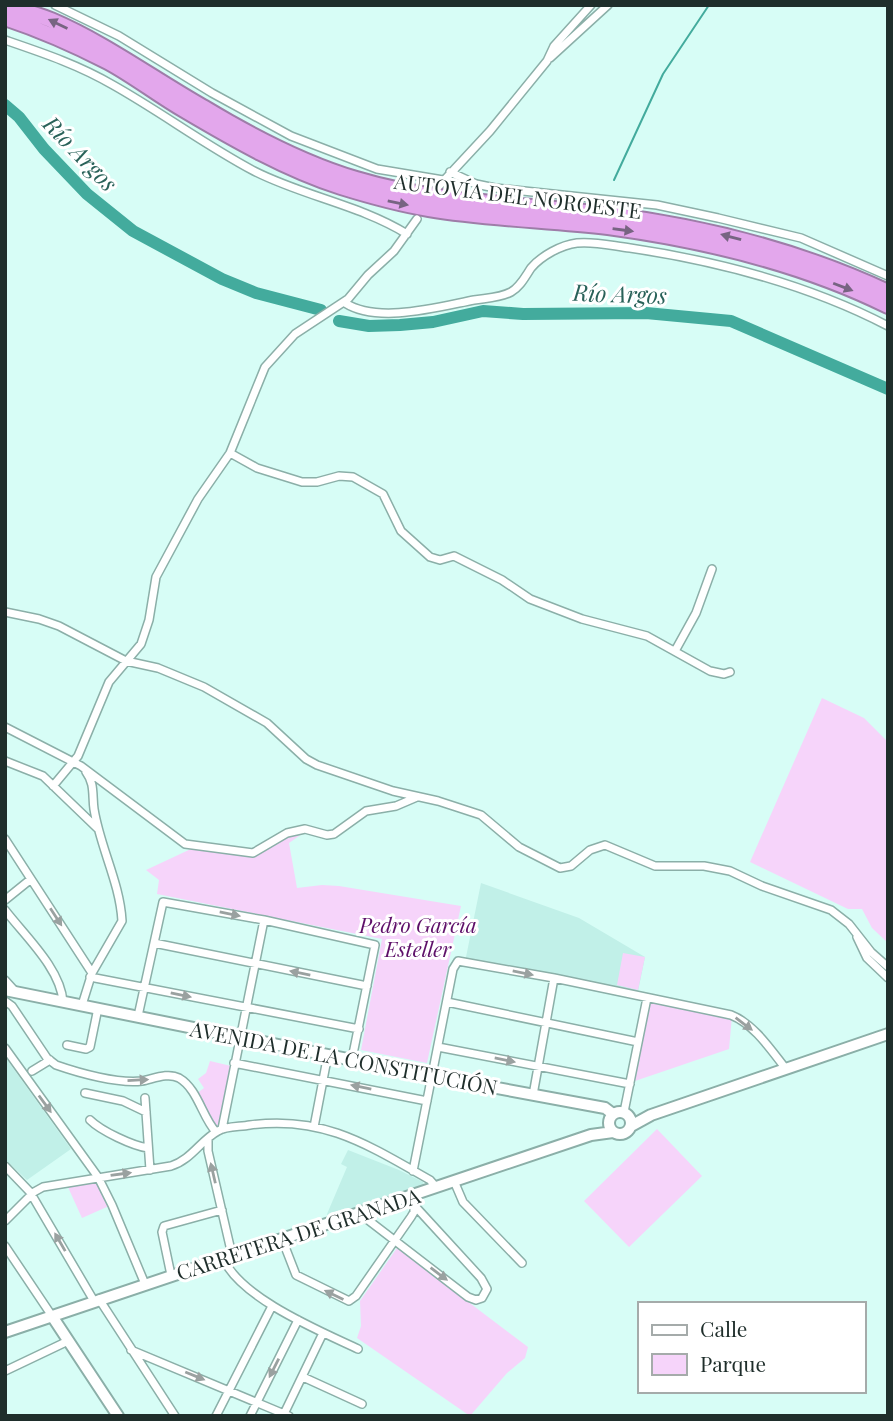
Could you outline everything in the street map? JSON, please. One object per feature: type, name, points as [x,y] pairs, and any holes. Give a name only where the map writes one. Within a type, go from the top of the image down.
[{"type":"highway","name":"AUTOVÍA DEL NOROESTE","points":[[5,5],[51,20],[117,54],[202,107],[274,147],[355,179],[427,196],[602,214],[698,228],[810,260],[888,292]]},
{"type":"highway","name":"AUTOVÍA DEL NOROESTE","points":[[5,18],[86,51],[257,151],[337,186],[429,209],[607,227],[695,240],[803,271],[888,306]]},
{"type":"main road","name":"AVENIDA DE LA CONSTITUCIÓN","points":[[11,995],[99,1008],[533,1095],[618,1119]]},
{"type":"main road","name":"CARRETERA DE GRANADA","points":[[5,1332],[359,1213],[415,1207],[436,1187],[591,1135],[618,1119],[651,1115],[888,1034]]},
{"type":"main road","points":[[52,1316],[118,1416]]},
{"type":"street","points":[[55,5],[119,36],[291,136],[377,169],[443,180]]},
{"type":"street","points":[[547,61],[554,46],[591,5]]},
{"type":"street","points":[[437,188],[490,131],[547,61],[608,5]]},
{"type":"street","points":[[5,40],[65,60],[88,72],[257,172],[290,187],[362,212],[407,234]]},
{"type":"street","points":[[450,172],[476,184],[495,188],[657,205],[718,218],[801,238],[888,276]]},
{"type":"street","points":[[54,786],[76,759],[109,682],[141,644],[149,620],[156,577],[198,499],[230,453],[259,380],[271,360],[295,334],[345,303],[368,275],[394,251],[417,219]]},
{"type":"street","points":[[345,303],[362,310],[400,311],[431,309],[503,295],[517,287],[533,265],[543,257],[562,247],[587,243],[657,252],[753,275],[829,299],[888,326]]},
{"type":"street","points":[[230,453],[257,468],[296,481],[309,483],[339,476],[354,477],[383,494],[401,531],[430,557],[440,560],[454,556],[502,580],[530,599],[582,619],[647,636],[710,671],[724,674],[730,672]]},
{"type":"street","points":[[675,651],[696,613],[712,569]]},
{"type":"street","points":[[5,611],[59,626],[125,661],[158,668],[204,687],[267,723],[306,759],[317,765],[416,797],[438,800],[481,816],[519,848],[554,866],[571,866],[590,850],[605,845],[656,866],[721,869],[831,910],[839,915],[888,967]]},
{"type":"street","points":[[5,727],[76,759],[91,779],[94,808],[122,921],[91,975],[82,1005]]},
{"type":"street","points":[[5,761],[35,772],[54,786],[93,822],[100,834]]},
{"type":"street","points":[[81,766],[185,844],[249,853],[294,832],[305,830],[331,835],[366,811],[396,806],[416,797]]},
{"type":"street","points":[[93,791],[102,781]]},
{"type":"street","points":[[84,814],[92,813],[94,808]]},
{"type":"street","points":[[5,839],[91,975],[246,1009],[359,1029]]},
{"type":"street","points":[[5,900],[31,879]]},
{"type":"street","points":[[138,1016],[163,902],[264,920],[375,944],[352,1059]]},
{"type":"street","points":[[5,911],[52,969],[59,982],[63,1002]]},
{"type":"street","points":[[219,1130],[264,920]]},
{"type":"street","points":[[853,930],[867,958],[887,978]]},
{"type":"street","points":[[865,942],[870,955],[887,978]]},
{"type":"street","points":[[153,943],[367,986]]},
{"type":"street","points":[[414,1171],[457,962],[554,978],[738,1018],[763,1040],[786,1069]]},
{"type":"street","points":[[533,1095],[554,978]]},
{"type":"street","points":[[5,980],[12,1006],[50,1060],[61,1067],[129,1081],[177,1077],[193,1092],[207,1120],[219,1130]]},
{"type":"street","points":[[618,1119],[630,1084],[647,998]]},
{"type":"street","points":[[447,1002],[638,1042]]},
{"type":"street","points":[[67,1045],[86,1049],[90,1047],[99,1008]]},
{"type":"street","points":[[438,1047],[630,1084]]},
{"type":"street","points":[[5,1048],[98,1177],[145,1284]]},
{"type":"street","points":[[314,1127],[328,1054]]},
{"type":"street","points":[[32,1071],[50,1060]]},
{"type":"street","points":[[234,1063],[428,1101]]},
{"type":"street","points":[[85,1093],[123,1101],[146,1112]]},
{"type":"street","points":[[145,1098],[150,1170]]},
{"type":"street","points":[[90,1120],[99,1128],[137,1146],[148,1147]]},
{"type":"street","points":[[5,1221],[43,1187],[177,1164],[219,1130],[275,1123],[346,1134],[430,1180],[436,1187]]},
{"type":"street","points":[[208,1139],[228,1257],[237,1277],[272,1306],[358,1349]]},
{"type":"street","points":[[5,1166],[32,1195],[97,1300],[175,1416]]},
{"type":"street","points":[[454,1181],[463,1202],[522,1263]]},
{"type":"street","points":[[282,1239],[296,1275],[349,1301],[356,1296],[395,1241],[415,1207],[481,1278],[486,1286],[484,1296],[476,1300],[468,1297],[395,1241],[359,1213]]},
{"type":"street","points":[[171,1275],[163,1227],[167,1223],[222,1210]]},
{"type":"street","points":[[5,1246],[8,1258],[52,1316]]},
{"type":"street","points":[[216,1416],[272,1306]]},
{"type":"street","points":[[250,1416],[298,1320]]},
{"type":"street","points":[[131,1350],[286,1415],[323,1333]]},
{"type":"street","points":[[5,1371],[68,1341]]},
{"type":"street","points":[[303,1377],[362,1404]]},
{"type":"shaded area","points":[[481,883],[579,918],[645,957],[637,996],[465,962]]},
{"type":"shaded area","points":[[5,1057],[71,1149],[27,1180],[5,1159]]},
{"type":"shaded area","points":[[348,1150],[399,1170],[423,1182],[424,1186],[328,1219],[327,1214],[347,1167],[341,1164]]},
{"type":"green space","points":[[822,698],[864,718],[888,742],[888,943],[872,928],[862,909],[848,909],[750,862]]},
{"type":"green space","name":"Pedro García Esteller","points":[[299,832],[302,834],[289,843],[297,888],[339,886],[461,906],[427,1063],[361,1050],[382,939],[157,894],[159,880],[146,870],[193,848],[242,854]]},
{"type":"green space","points":[[623,953],[645,957],[638,990],[617,985]]},
{"type":"green space","points":[[651,999],[732,1016],[729,1049],[635,1081]]},
{"type":"green space","points":[[210,1061],[231,1066],[220,1124],[215,1127],[196,1094],[204,1088],[198,1079],[206,1073]]},
{"type":"green space","points":[[657,1129],[702,1176],[629,1247],[584,1201]]},
{"type":"green space","points":[[95,1180],[109,1206],[82,1218],[67,1185]]},
{"type":"green space","points":[[397,1248],[528,1347],[525,1358],[507,1373],[470,1416],[357,1338],[361,1326],[360,1301]]},
{"type":"waterway","points":[[614,180],[663,74],[709,5]]},
{"type":"waterway","name":"Río Argos","points":[[5,105],[19,117],[44,149],[87,194],[133,231],[222,279],[256,293],[321,310]]},
{"type":"waterway","name":"Río Argos","points":[[339,321],[369,326],[400,325],[433,322],[483,311],[523,314],[646,313],[731,321],[888,389]]}]
